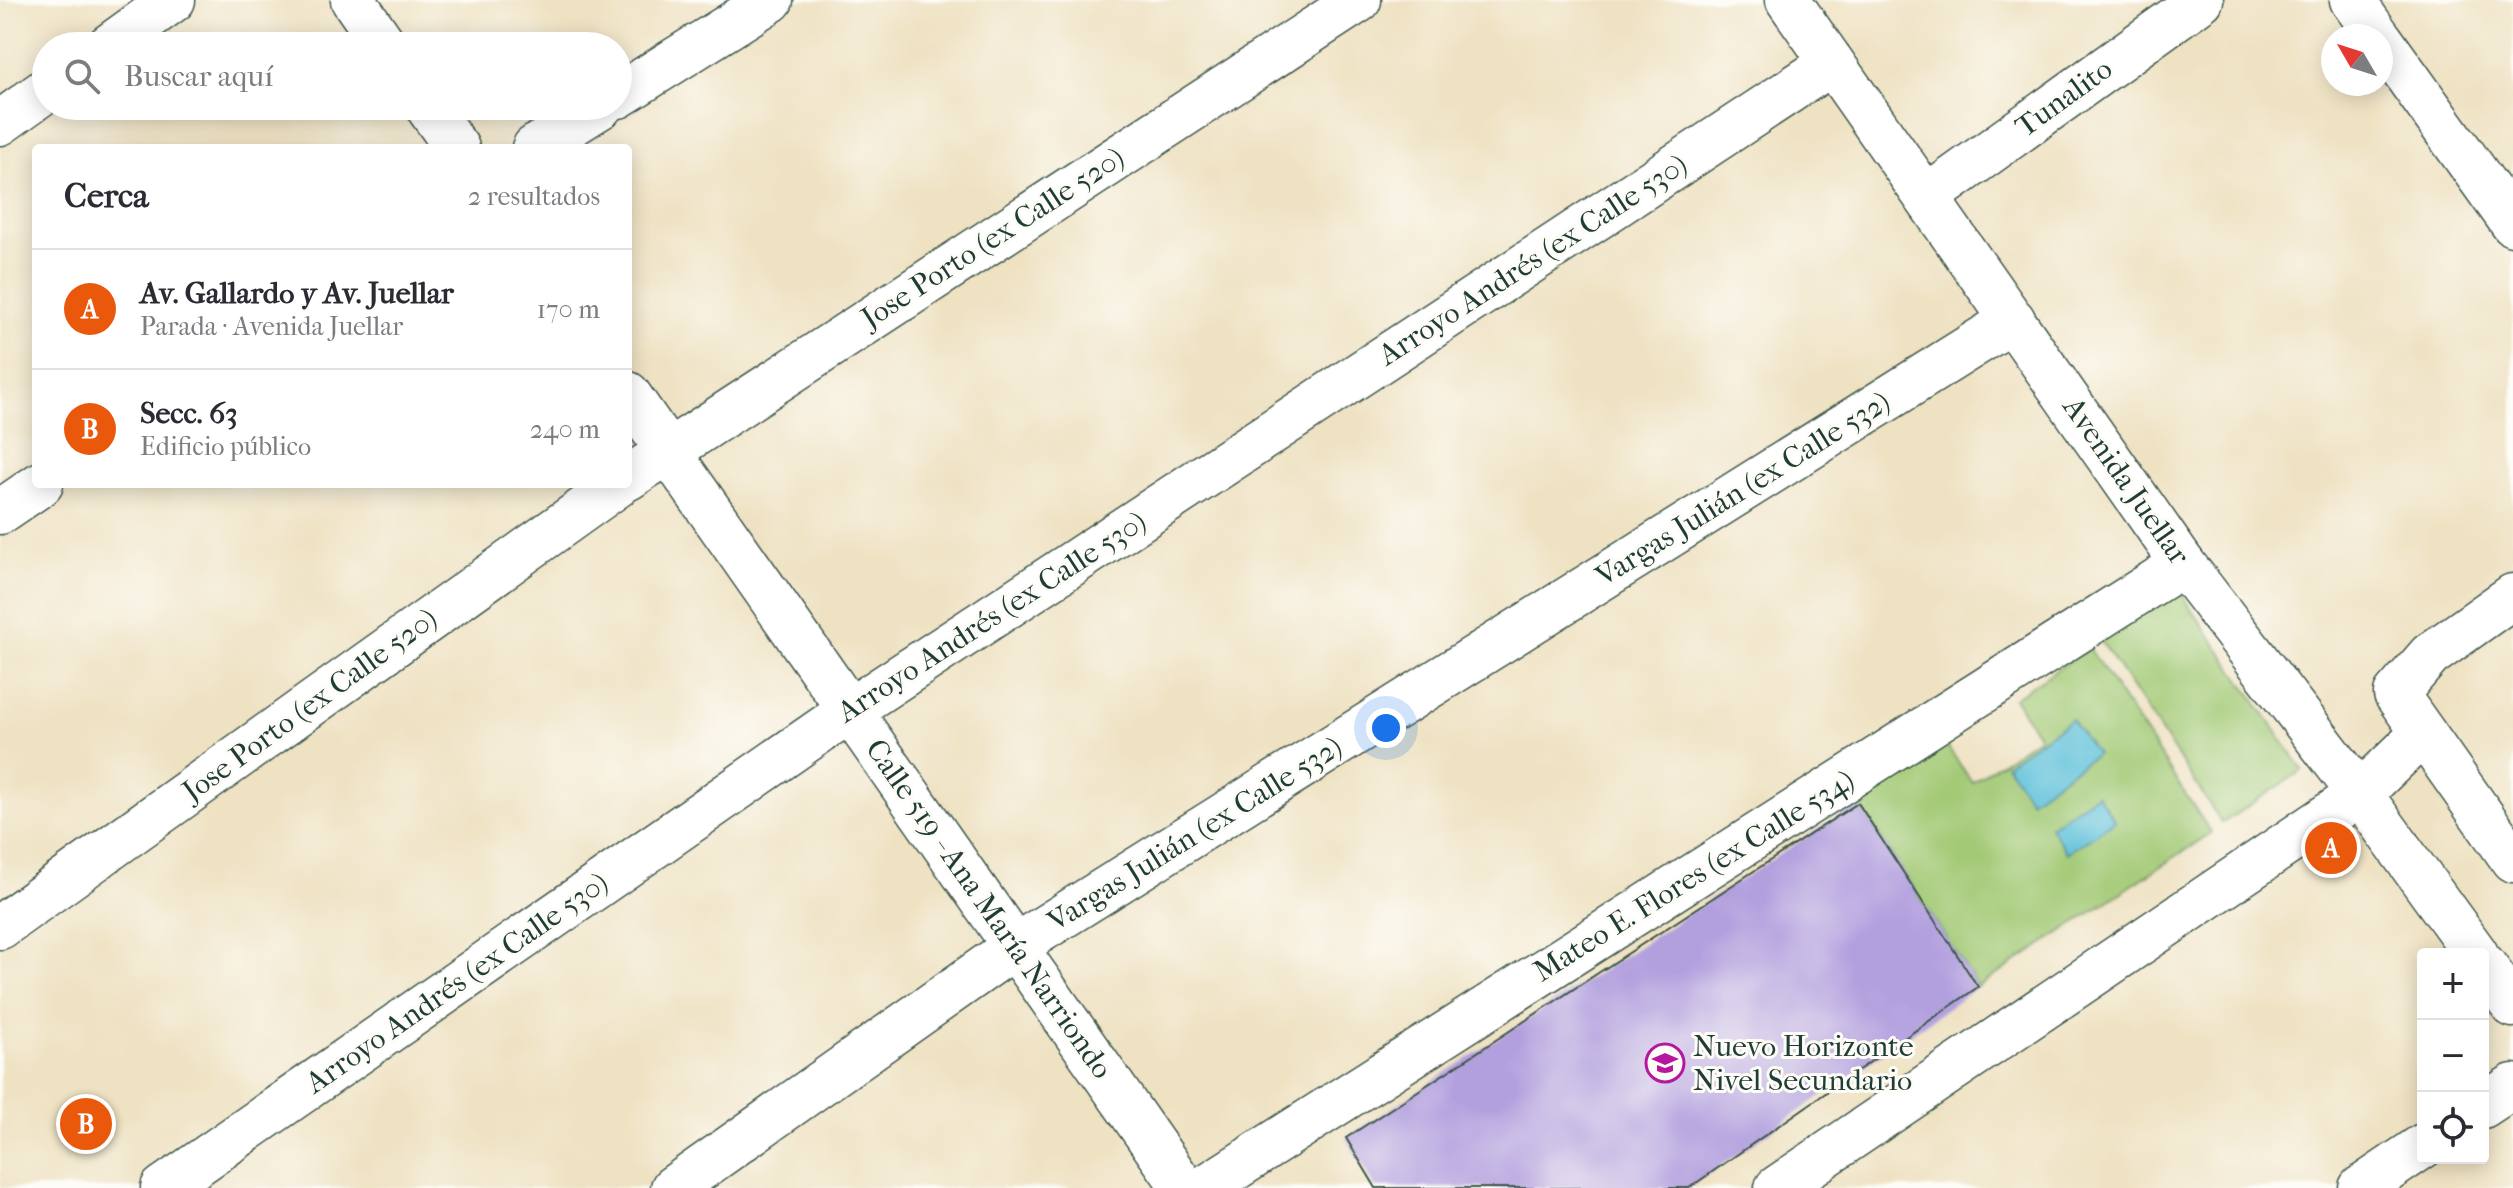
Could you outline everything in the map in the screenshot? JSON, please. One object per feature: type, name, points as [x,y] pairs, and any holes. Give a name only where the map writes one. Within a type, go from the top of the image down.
[{"type":"street","points":[[128,32],[173,0]]},
{"type":"street","points":[[353,0],[375,32]]},
{"type":"street","points":[[632,87],[771,0]]},
{"type":"street","name":"Jose Porto (ex Calle 520)","points":[[632,475],[1359,0]]},
{"type":"street","name":"Avenida Juellar","points":[[1788,0],[2183,564],[2360,794],[2472,948]]},
{"type":"street","name":"Tunalito","points":[[1927,197],[2201,0]]},
{"type":"street","points":[[2352,0],[2370,24]]},
{"type":"street","points":[[2393,56],[2513,224]]},
{"type":"street","name":"Arroyo Andrés (ex Calle 530)","points":[[163,1188],[850,710],[1832,63]]},
{"type":"street","points":[[0,123],[32,100]]},
{"type":"street","points":[[437,120],[454,144]]},
{"type":"street","points":[[540,144],[579,120]]},
{"type":"street","name":"Vargas Julián (ex Calle 532)","points":[[673,1188],[1017,945],[2013,320]]},
{"type":"street","name":"Calle 519 - Ana María Narriondo","points":[[632,400],[1017,945],[1184,1188]]},
{"type":"street","points":[[0,512],[35,488]]},
{"type":"street","name":"Jose Porto (ex Calle 520)","points":[[0,927],[613,488]]},
{"type":"street","name":"Mateo E. Flores (ex Calle 534)","points":[[1204,1188],[2183,564]]},
{"type":"street","points":[[2513,596],[2430,655],[2396,694],[2513,860]]},
{"type":"street","points":[[1777,1188],[2360,794],[2423,733]]},
{"type":"street","points":[[2489,972],[2513,1005]]},
{"type":"street","points":[[2489,1102],[2513,1086]]},
{"type":"street","points":[[2361,1188],[2417,1150]]},
{"type":"green space","points":[[2177,588],[2303,770],[2222,823],[2099,638]]},
{"type":"green space","points":[[2089,648],[2211,833],[1978,987],[1858,803],[1947,746],[1972,782],[2039,737],[2014,698]]},
{"type":"water","points":[[2071,719],[2096,754],[2030,800],[2006,764]]},
{"type":"water","points":[[2097,794],[2115,821],[2067,853],[2050,826]]},
{"type":"building","name":"Nuevo Horizonte Nivel Secundario","points":[[1858,803],[1978,987],[1689,1188],[1376,1188],[1346,1138]]},
{"type":"place","name":"Av. Gallardo y Av. Juellar","points":[[2331,848]]},
{"type":"place","name":"Nuevo Horizonte Nivel Secundario","points":[[1665,1063]]},
{"type":"place","name":"Secc. 63","points":[[86,1124]]}]
